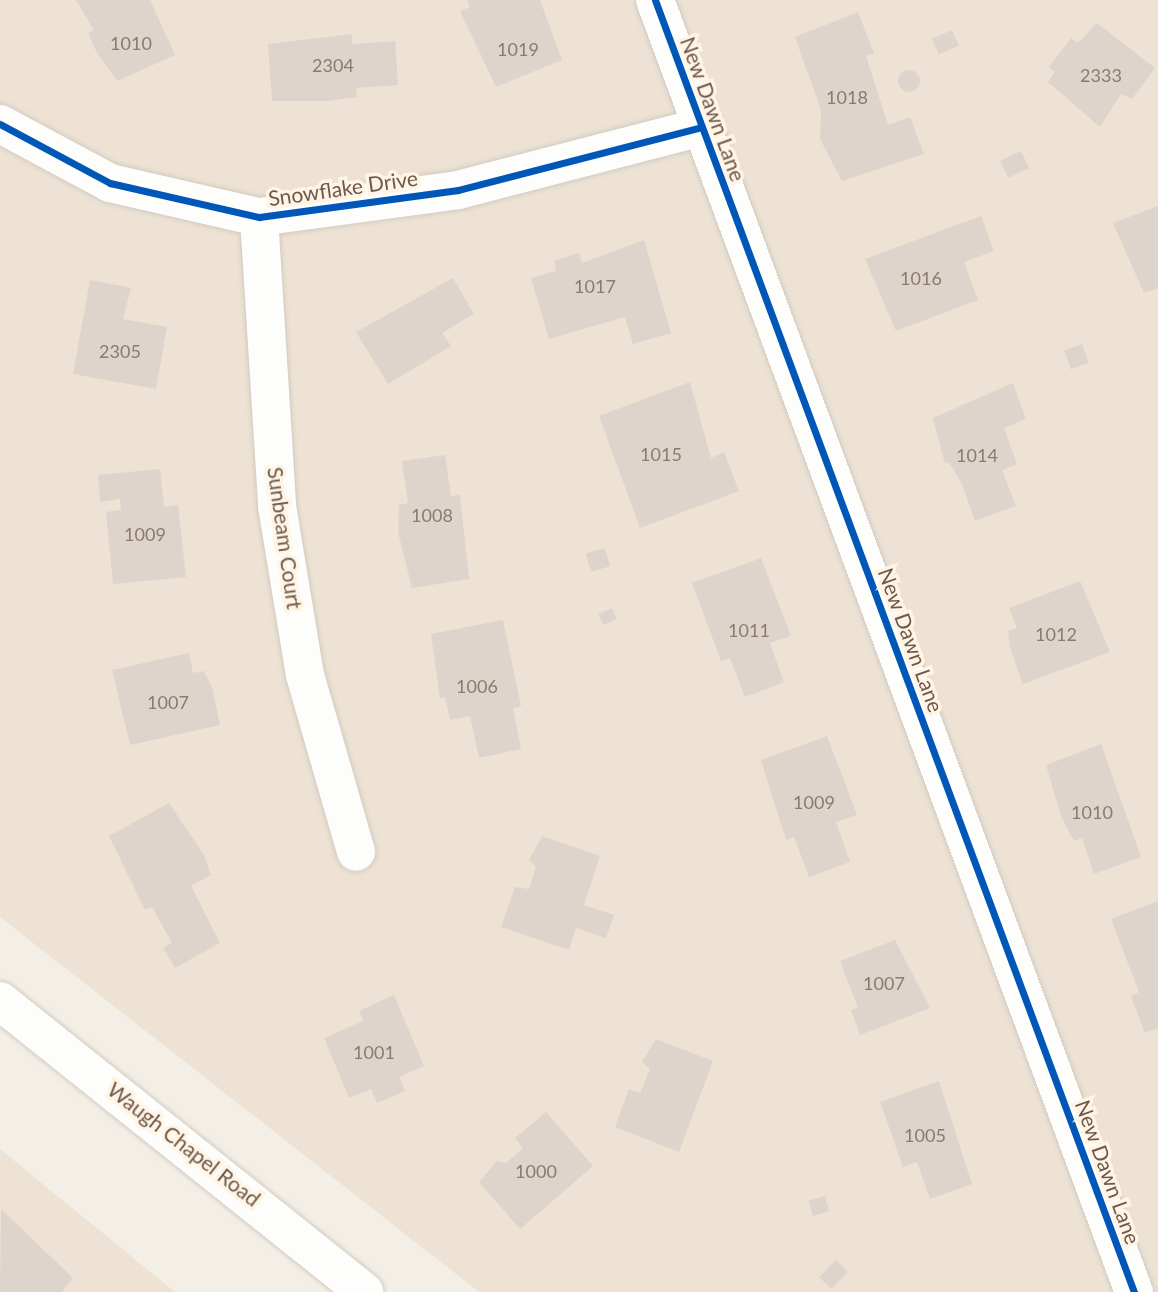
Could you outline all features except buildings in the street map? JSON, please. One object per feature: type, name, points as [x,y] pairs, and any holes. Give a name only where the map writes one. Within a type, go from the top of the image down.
[{"type":"street","name":"New Dawn Lane","points":[[655,0],[1134,1292]]},
{"type":"street","name":"Snowflake Drive","points":[[0,124],[110,183],[259,217],[458,190],[701,127]]},
{"type":"street","name":"Sunbeam Court","points":[[259,217],[277,506],[305,675],[356,852]]},
{"type":"street","name":"Waugh Chapel Road","points":[[0,1001],[364,1292]]},
{"type":"shaded area","points":[[0,0],[1158,0],[1158,1292],[479,1292],[0,917]]},
{"type":"shaded area","points":[[0,1149],[175,1292],[0,1292]]},
{"type":"cycle path","points":[[655,0],[1134,1292]]},
{"type":"cycle path","points":[[0,124],[110,183],[259,217],[458,190],[701,127]]}]
